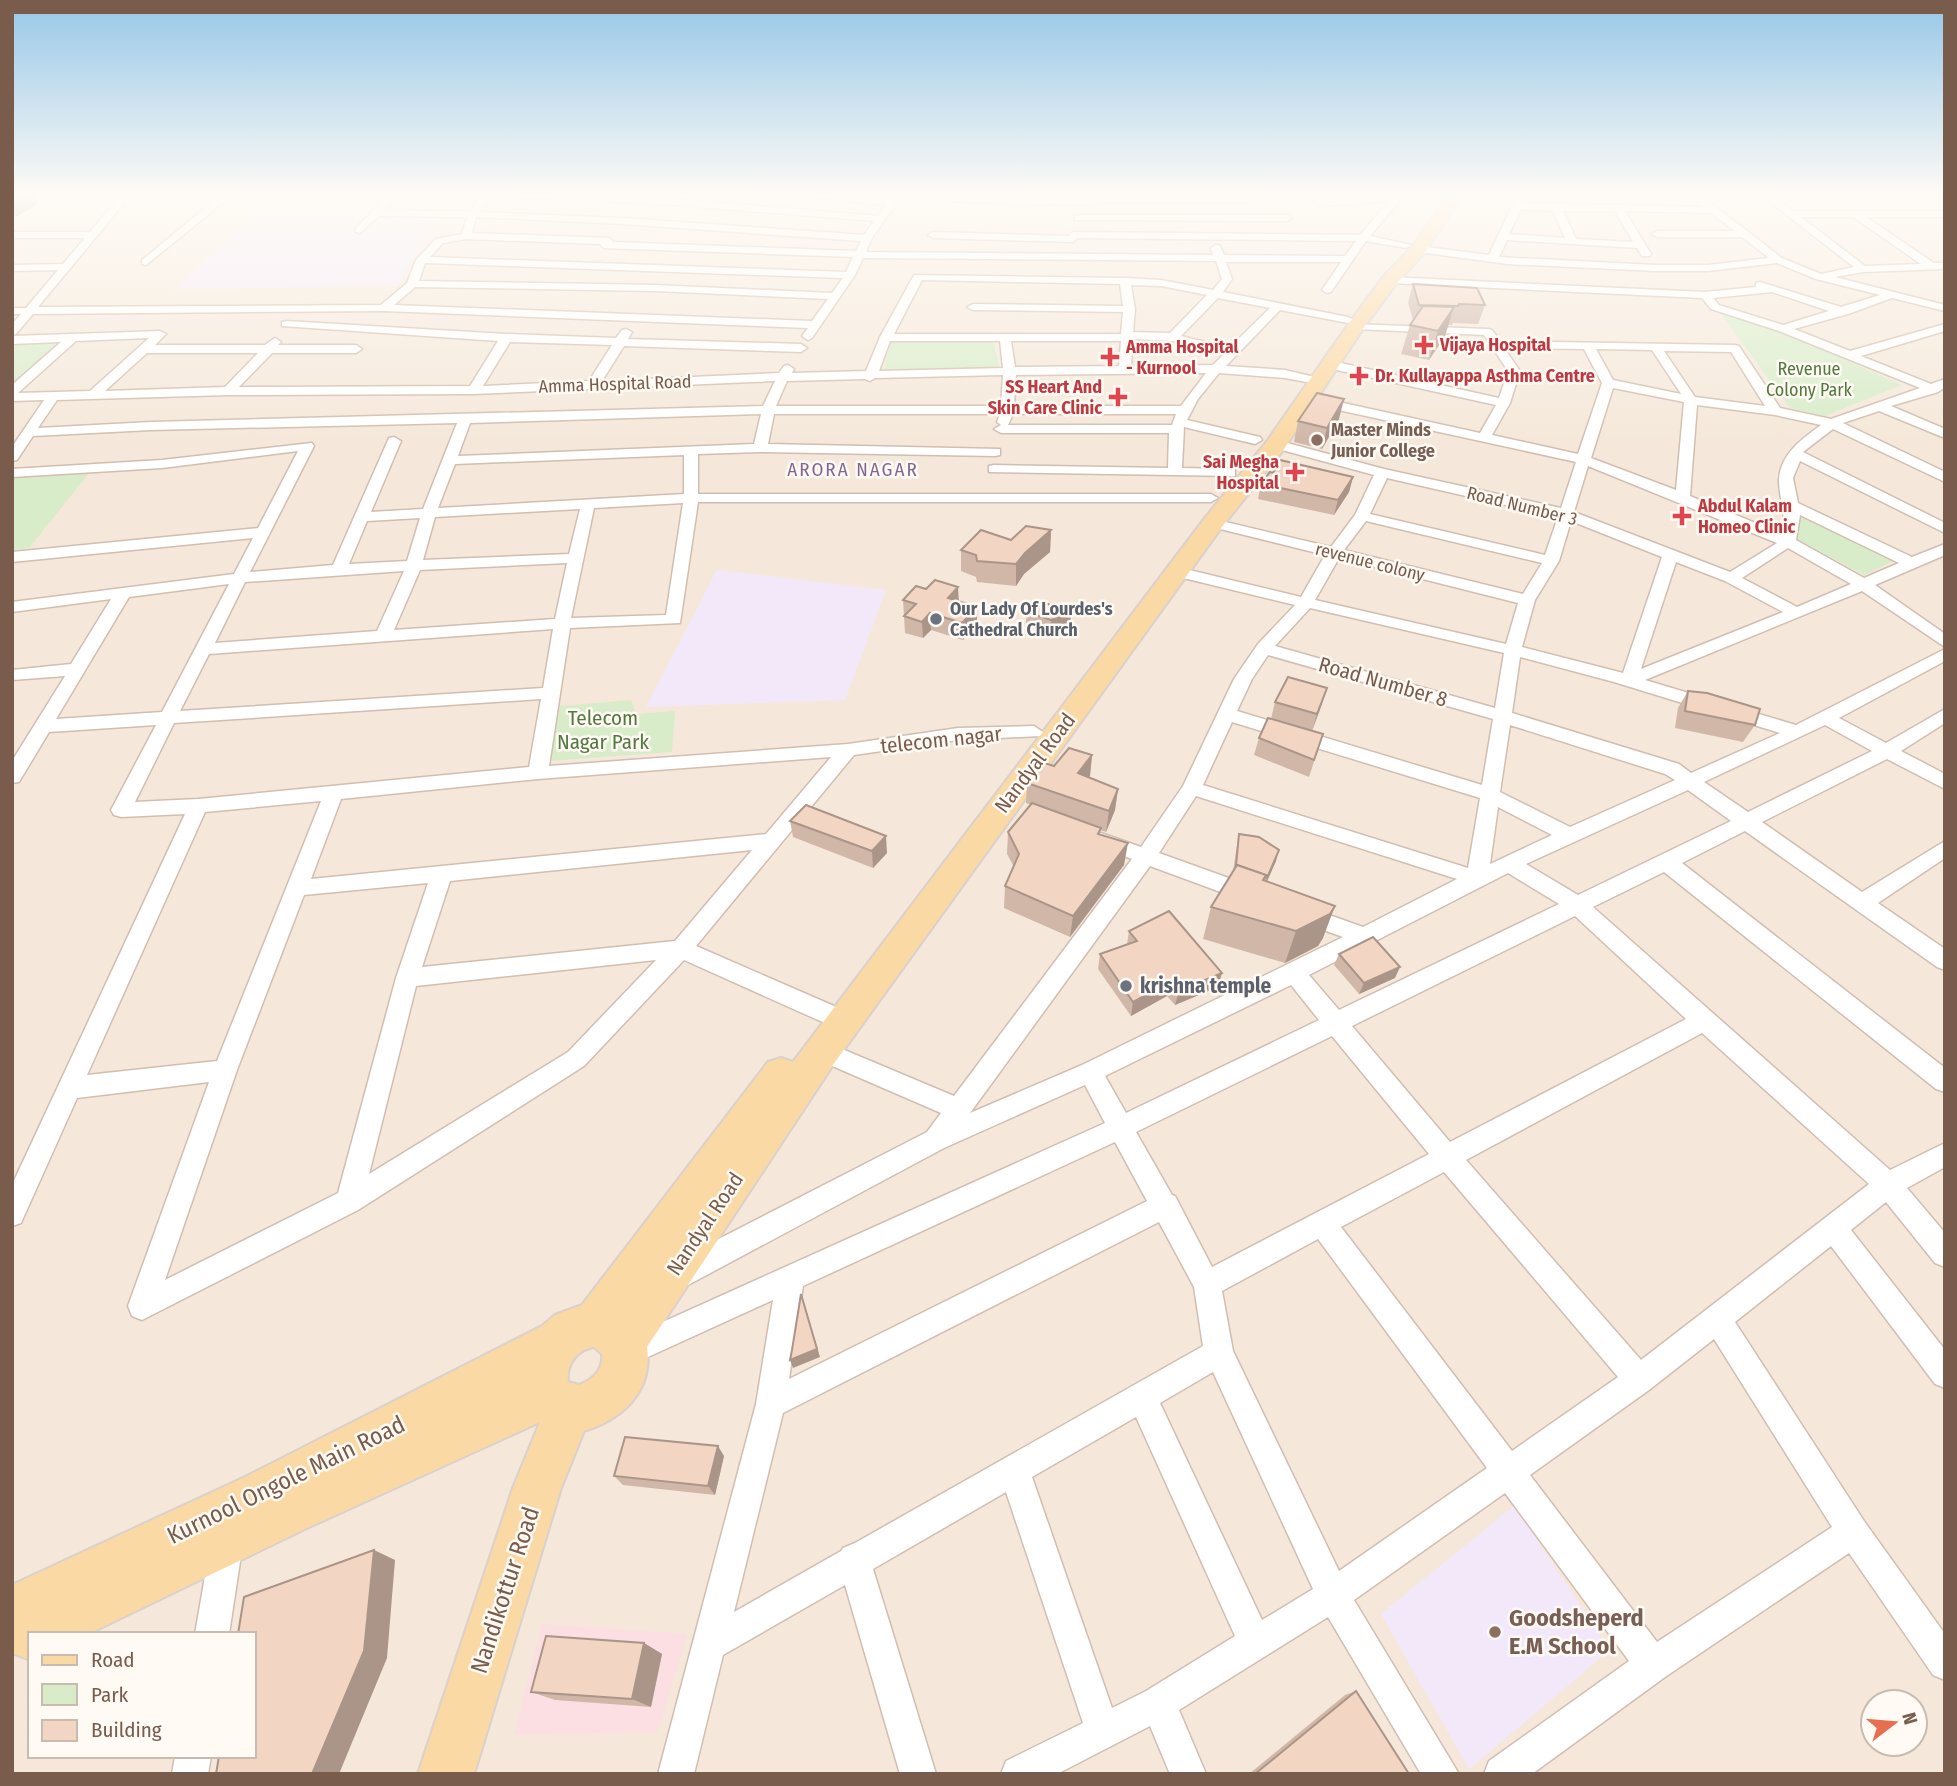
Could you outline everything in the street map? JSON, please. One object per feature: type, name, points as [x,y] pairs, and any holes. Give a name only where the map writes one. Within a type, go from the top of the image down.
[{"type":"main road","name":"Nandyal Road","points":[[600,1341],[826,1013],[1034,732],[1315,381],[1352,323],[1389,276]]},
{"type":"main road","name":"Nandyal Road","points":[[1352,323],[1393,276]]},
{"type":"main road","name":"Nandyal Road","points":[[600,1341],[667,1281],[822,1051],[1016,810],[1177,572],[1230,473],[1266,442]]},
{"type":"main road","points":[[600,1341],[622,1374],[610,1393],[598,1403],[583,1408],[559,1401],[544,1382],[544,1369],[600,1341]]},
{"type":"main road","name":"Kurnool Ongole Main Road","points":[[12,1612],[261,1494],[600,1341]]},
{"type":"main road","name":"Kurnool Ongole Main Road","points":[[34,1632],[472,1427],[559,1401]]},
{"type":"main road","name":"Nandikottur Road","points":[[446,1774],[537,1488],[559,1401]]},
{"type":"main road","name":"Kurnool Ongole Main Road","points":[[12,1642],[28,1635]]},
{"type":"street","points":[[12,332],[58,276]]},
{"type":"street","points":[[383,308],[412,284],[415,276]]},
{"type":"street","points":[[568,287],[578,276]]},
{"type":"street","points":[[593,385],[665,276]]},
{"type":"street","points":[[761,448],[768,410],[783,377],[849,276]]},
{"type":"street","points":[[1173,337],[1216,293],[1227,279],[1226,276]]},
{"type":"street","points":[[1326,290],[1336,276]]},
{"type":"street","points":[[1576,276],[1584,289]]},
{"type":"street","points":[[870,377],[886,337],[918,277],[975,308],[1005,338],[1011,371],[1008,409],[995,452],[994,498]]},
{"type":"street","points":[[1820,277],[1945,308]]},
{"type":"street","points":[[886,337],[1071,280],[1161,283],[1352,323],[1488,332],[1514,371],[1504,403],[1485,436]]},
{"type":"street","points":[[1390,280],[1705,295],[1772,289]]},
{"type":"street","points":[[1746,280],[1844,312]]},
{"type":"street","points":[[1125,281],[1129,309],[1125,370]]},
{"type":"street","points":[[412,284],[467,298],[646,302],[835,296]]},
{"type":"street","points":[[12,311],[383,308],[568,287],[646,302],[815,325]]},
{"type":"street","points":[[1705,295],[1715,307],[1783,329],[1945,394]]},
{"type":"street","points":[[1783,329],[1888,296]]},
{"type":"street","points":[[425,333],[467,298]]},
{"type":"street","points":[[1175,471],[1180,420],[1217,369],[1277,307]]},
{"type":"street","points":[[93,396],[186,308]]},
{"type":"street","points":[[975,308],[1129,309]]},
{"type":"street","points":[[228,391],[270,349],[299,309]]},
{"type":"street","points":[[286,324],[506,338],[801,348]]},
{"type":"street","points":[[1850,355],[1945,327]]},
{"type":"street","points":[[12,340],[160,334]]},
{"type":"street","points":[[1005,338],[1173,337],[1234,353]]},
{"type":"street","points":[[12,392],[72,338]]},
{"type":"street","points":[[474,390],[506,338]]},
{"type":"street","points":[[1495,344],[1735,349],[1775,411]]},
{"type":"street","points":[[1477,878],[1513,650],[1527,600],[1551,561],[1608,383],[1589,347]]},
{"type":"street","points":[[1656,347],[1692,400],[1683,496]]},
{"type":"street","points":[[144,349],[356,349]]},
{"type":"street","points":[[1217,369],[1504,403]]},
{"type":"street","name":"Amma Hospital Road","points":[[12,397],[228,391],[474,390],[783,377],[1217,369]]},
{"type":"street","points":[[1315,381],[1485,436],[1582,459],[1683,496],[1787,542],[1863,584],[1945,642]]},
{"type":"street","points":[[1608,383],[1832,423],[1945,478]]},
{"type":"street","points":[[1731,578],[1787,542],[1793,518],[1786,478],[1798,448],[1832,423],[1945,383]]},
{"type":"street","points":[[286,448],[331,391]]},
{"type":"street","points":[[12,457],[53,396]]},
{"type":"street","points":[[1879,406],[1945,435]]},
{"type":"street","points":[[31,432],[150,425],[304,424],[768,410],[1008,409],[1180,420]]},
{"type":"street","points":[[383,636],[414,565],[429,512],[465,420]]},
{"type":"street","points":[[1002,429],[1180,420]]},
{"type":"street","name":"Road Number 3","points":[[1180,420],[1382,473],[1566,514],[1731,578],[1796,613]]},
{"type":"street","points":[[339,569],[394,441]]},
{"type":"street","points":[[12,473],[162,464],[307,446],[167,720]]},
{"type":"street","points":[[451,460],[761,448],[995,452]]},
{"type":"street","points":[[203,649],[562,623],[674,620],[691,498],[691,451]]},
{"type":"street","points":[[1796,454],[1945,529]]},
{"type":"street","points":[[994,469],[1230,473]]},
{"type":"street","points":[[934,1140],[1146,856],[1192,788],[1243,679],[1264,648],[1305,604],[1334,554],[1362,516],[1382,473]]},
{"type":"street","name":"revenue colony","points":[[362,517],[691,498],[994,498],[1212,510],[1334,554],[1527,600]]},
{"type":"street","points":[[538,773],[562,623],[588,504]]},
{"type":"street","points":[[1791,505],[1912,563]]},
{"type":"street","points":[[1362,516],[1551,561]]},
{"type":"street","points":[[12,557],[263,532]]},
{"type":"street","points":[[1629,680],[1945,550]]},
{"type":"street","points":[[1629,680],[1671,554]]},
{"type":"street","points":[[15,610],[239,578],[339,569],[576,558]]},
{"type":"street","points":[[1177,572],[1305,604],[1513,650],[1629,680],[1798,732]]},
{"type":"street","points":[[12,778],[122,593]]},
{"type":"street","name":"Road Number 8","points":[[1264,648],[1502,716],[1672,769],[1690,779],[1945,961]]},
{"type":"street","points":[[667,1281],[934,1140],[1090,1072],[1294,973],[1477,878],[1798,732],[1945,654]]},
{"type":"street","points":[[12,675],[77,670]]},
{"type":"street","points":[[43,726],[551,693]]},
{"type":"street","points":[[1226,714],[1489,794],[1570,836]]},
{"type":"street","points":[[600,1341],[790,1278],[1122,1127],[1748,821],[1887,751],[1945,715]]},
{"type":"street","points":[[1824,718],[1945,782]]},
{"type":"street","name":"telecom nagar","points":[[167,720],[121,810],[198,806],[538,773],[848,750],[958,734],[1034,732]]},
{"type":"street","points":[[334,793],[225,1070],[142,1306],[349,1201],[576,1059],[681,949],[848,750]]},
{"type":"street","points":[[1192,788],[1477,878]]},
{"type":"street","points":[[12,1214],[198,806]]},
{"type":"street","points":[[1081,833],[1364,936]]},
{"type":"street","points":[[298,888],[770,841]]},
{"type":"street","points":[[1863,902],[1945,849]]},
{"type":"street","points":[[1666,862],[1945,1082]]},
{"type":"street","points":[[1510,864],[1577,905],[1888,1185],[1945,1254]]},
{"type":"street","points":[[349,1201],[407,978],[442,872]]},
{"type":"street","points":[[407,978],[681,949],[826,1013]]},
{"type":"street","points":[[1294,973],[1447,1157],[1639,1380]]},
{"type":"street","points":[[1208,1284],[1704,1021]]},
{"type":"street","points":[[822,1051],[958,1109]]},
{"type":"street","points":[[70,1088],[225,1070]]},
{"type":"street","points":[[1090,1072],[1208,1284],[1219,1353],[1333,1595],[1441,1774]]},
{"type":"street","points":[[1019,1774],[1158,1703],[1333,1595],[1639,1380],[1888,1185],[1945,1154]]},
{"type":"street","points":[[771,1404],[1166,1205]]},
{"type":"street","points":[[1322,1223],[1653,1665]]},
{"type":"street","points":[[1833,1228],[1945,1374]]},
{"type":"street","points":[[676,1774],[771,1404],[790,1278]]},
{"type":"street","points":[[1717,1319],[1853,1532],[1945,1662]]},
{"type":"street","points":[[707,1646],[854,1559],[1219,1353]]},
{"type":"street","points":[[1142,1396],[1255,1642]]},
{"type":"street","points":[[1014,1471],[1103,1731]]},
{"type":"street","points":[[1502,1774],[1653,1665],[1853,1532]]},
{"type":"street","points":[[212,1632],[228,1539]]},
{"type":"street","points":[[854,1559],[918,1774]]},
{"type":"street","points":[[1158,1703],[1188,1774]]},
{"type":"shaded area","points":[[12,276],[1945,276],[1945,1774],[12,1774]]},
{"type":"shaded area","points":[[189,276],[402,276],[397,286],[175,289]]},
{"type":"shaded area","points":[[717,570],[886,590],[845,700],[646,707]]},
{"type":"shaded area","name":"Goodsheperd E.M School","points":[[1514,1506],[1610,1650],[1469,1769],[1381,1614]]},
{"type":"shaded area","points":[[542,1624],[688,1634],[657,1732],[514,1735]]},
{"type":"green space","name":"Revenue Colony Park","points":[[1718,310],[1781,331],[1902,385],[1824,416],[1790,408]]},
{"type":"green space","points":[[993,340],[1000,369],[883,374],[891,341]]},
{"type":"green space","points":[[62,342],[12,383],[12,350],[19,343]]},
{"type":"green space","points":[[90,472],[29,548],[12,550],[12,477]]},
{"type":"green space","points":[[1800,513],[1894,561],[1864,575],[1795,538]]},
{"type":"green space","name":"Telecom Nagar Park","points":[[631,700],[636,714],[675,711],[672,752],[549,761],[560,706]]},
{"type":"building","points":[[1413,284],[1477,288],[1485,305],[1419,305]]},
{"type":"building","points":[[1423,306],[1454,307],[1438,331],[1410,325]]},
{"type":"building","points":[[1317,393],[1344,399],[1327,428],[1298,421]]},
{"type":"building","points":[[1280,460],[1353,477],[1338,500],[1261,484],[1270,472],[1273,473]]},
{"type":"building","points":[[1026,526],[1051,530],[1016,564],[977,561],[976,555],[961,550],[981,530],[1011,540]]},
{"type":"building","points":[[935,580],[958,587],[948,598],[977,607],[962,623],[930,613],[922,622],[904,616],[916,604],[903,600],[916,586],[926,589]]},
{"type":"building","points":[[1048,604],[1071,614],[1051,620],[1027,612]]},
{"type":"building","points":[[1288,677],[1327,688],[1317,714],[1275,702]]},
{"type":"building","points":[[1688,691],[1707,693],[1760,709],[1755,725],[1685,711]]},
{"type":"building","points":[[1268,718],[1323,734],[1314,760],[1259,738]]},
{"type":"building","points":[[1069,748],[1092,755],[1078,773],[1118,789],[1109,811],[1027,783],[1041,762],[1054,766]]},
{"type":"building","points":[[1032,803],[1101,828],[1098,834],[1128,843],[1073,916],[1005,886],[1019,854],[1008,832]]},
{"type":"building","points":[[806,805],[886,836],[872,851],[790,821]]},
{"type":"building","points":[[1239,834],[1259,837],[1279,850],[1267,878],[1266,875],[1236,866]]},
{"type":"building","points":[[1237,865],[1266,875],[1263,880],[1335,906],[1330,914],[1296,931],[1211,907]]},
{"type":"building","points":[[1169,911],[1222,973],[1179,991],[1171,982],[1133,1002],[1100,954],[1137,941],[1129,931]]},
{"type":"building","points":[[1373,937],[1400,967],[1364,983],[1339,954]]},
{"type":"building","points":[[801,1294],[817,1349],[790,1360],[792,1350]]},
{"type":"building","points":[[625,1437],[718,1446],[708,1486],[614,1476]]},
{"type":"building","points":[[374,1550],[364,1651],[312,1774],[216,1774],[219,1758],[256,1758],[256,1632],[238,1632],[244,1597]]},
{"type":"building","points":[[546,1636],[644,1643],[632,1699],[531,1692]]},
{"type":"building","points":[[1356,1691],[1409,1774],[1255,1774]]},
{"type":"place","name":"Vijaya Hospital","points":[[1424,345]]},
{"type":"place","name":"Amma Hospital - Kurnool","points":[[1110,357]]},
{"type":"place","name":"Dr. Kullayappa Asthma Centre","points":[[1359,376]]},
{"type":"place","name":"SS Heart And Skin Care Clinic","points":[[1118,397]]},
{"type":"place","name":"Master Minds Junior College","points":[[1317,440]]},
{"type":"place","name":"Sai Megha Hospital","points":[[1295,472]]},
{"type":"place","name":"Abdul Kalam Homeo Clinic","points":[[1682,516]]},
{"type":"place","name":"Our Lady Of Lourdes's Cathedral Church","points":[[936,619]]},
{"type":"place","name":"krishna temple","points":[[1126,986]]},
{"type":"place","name":"Goodsheperd E.M School","points":[[1495,1632]]},
{"type":"district","name":"ARORA NAGAR","points":[[853,469]]}]
